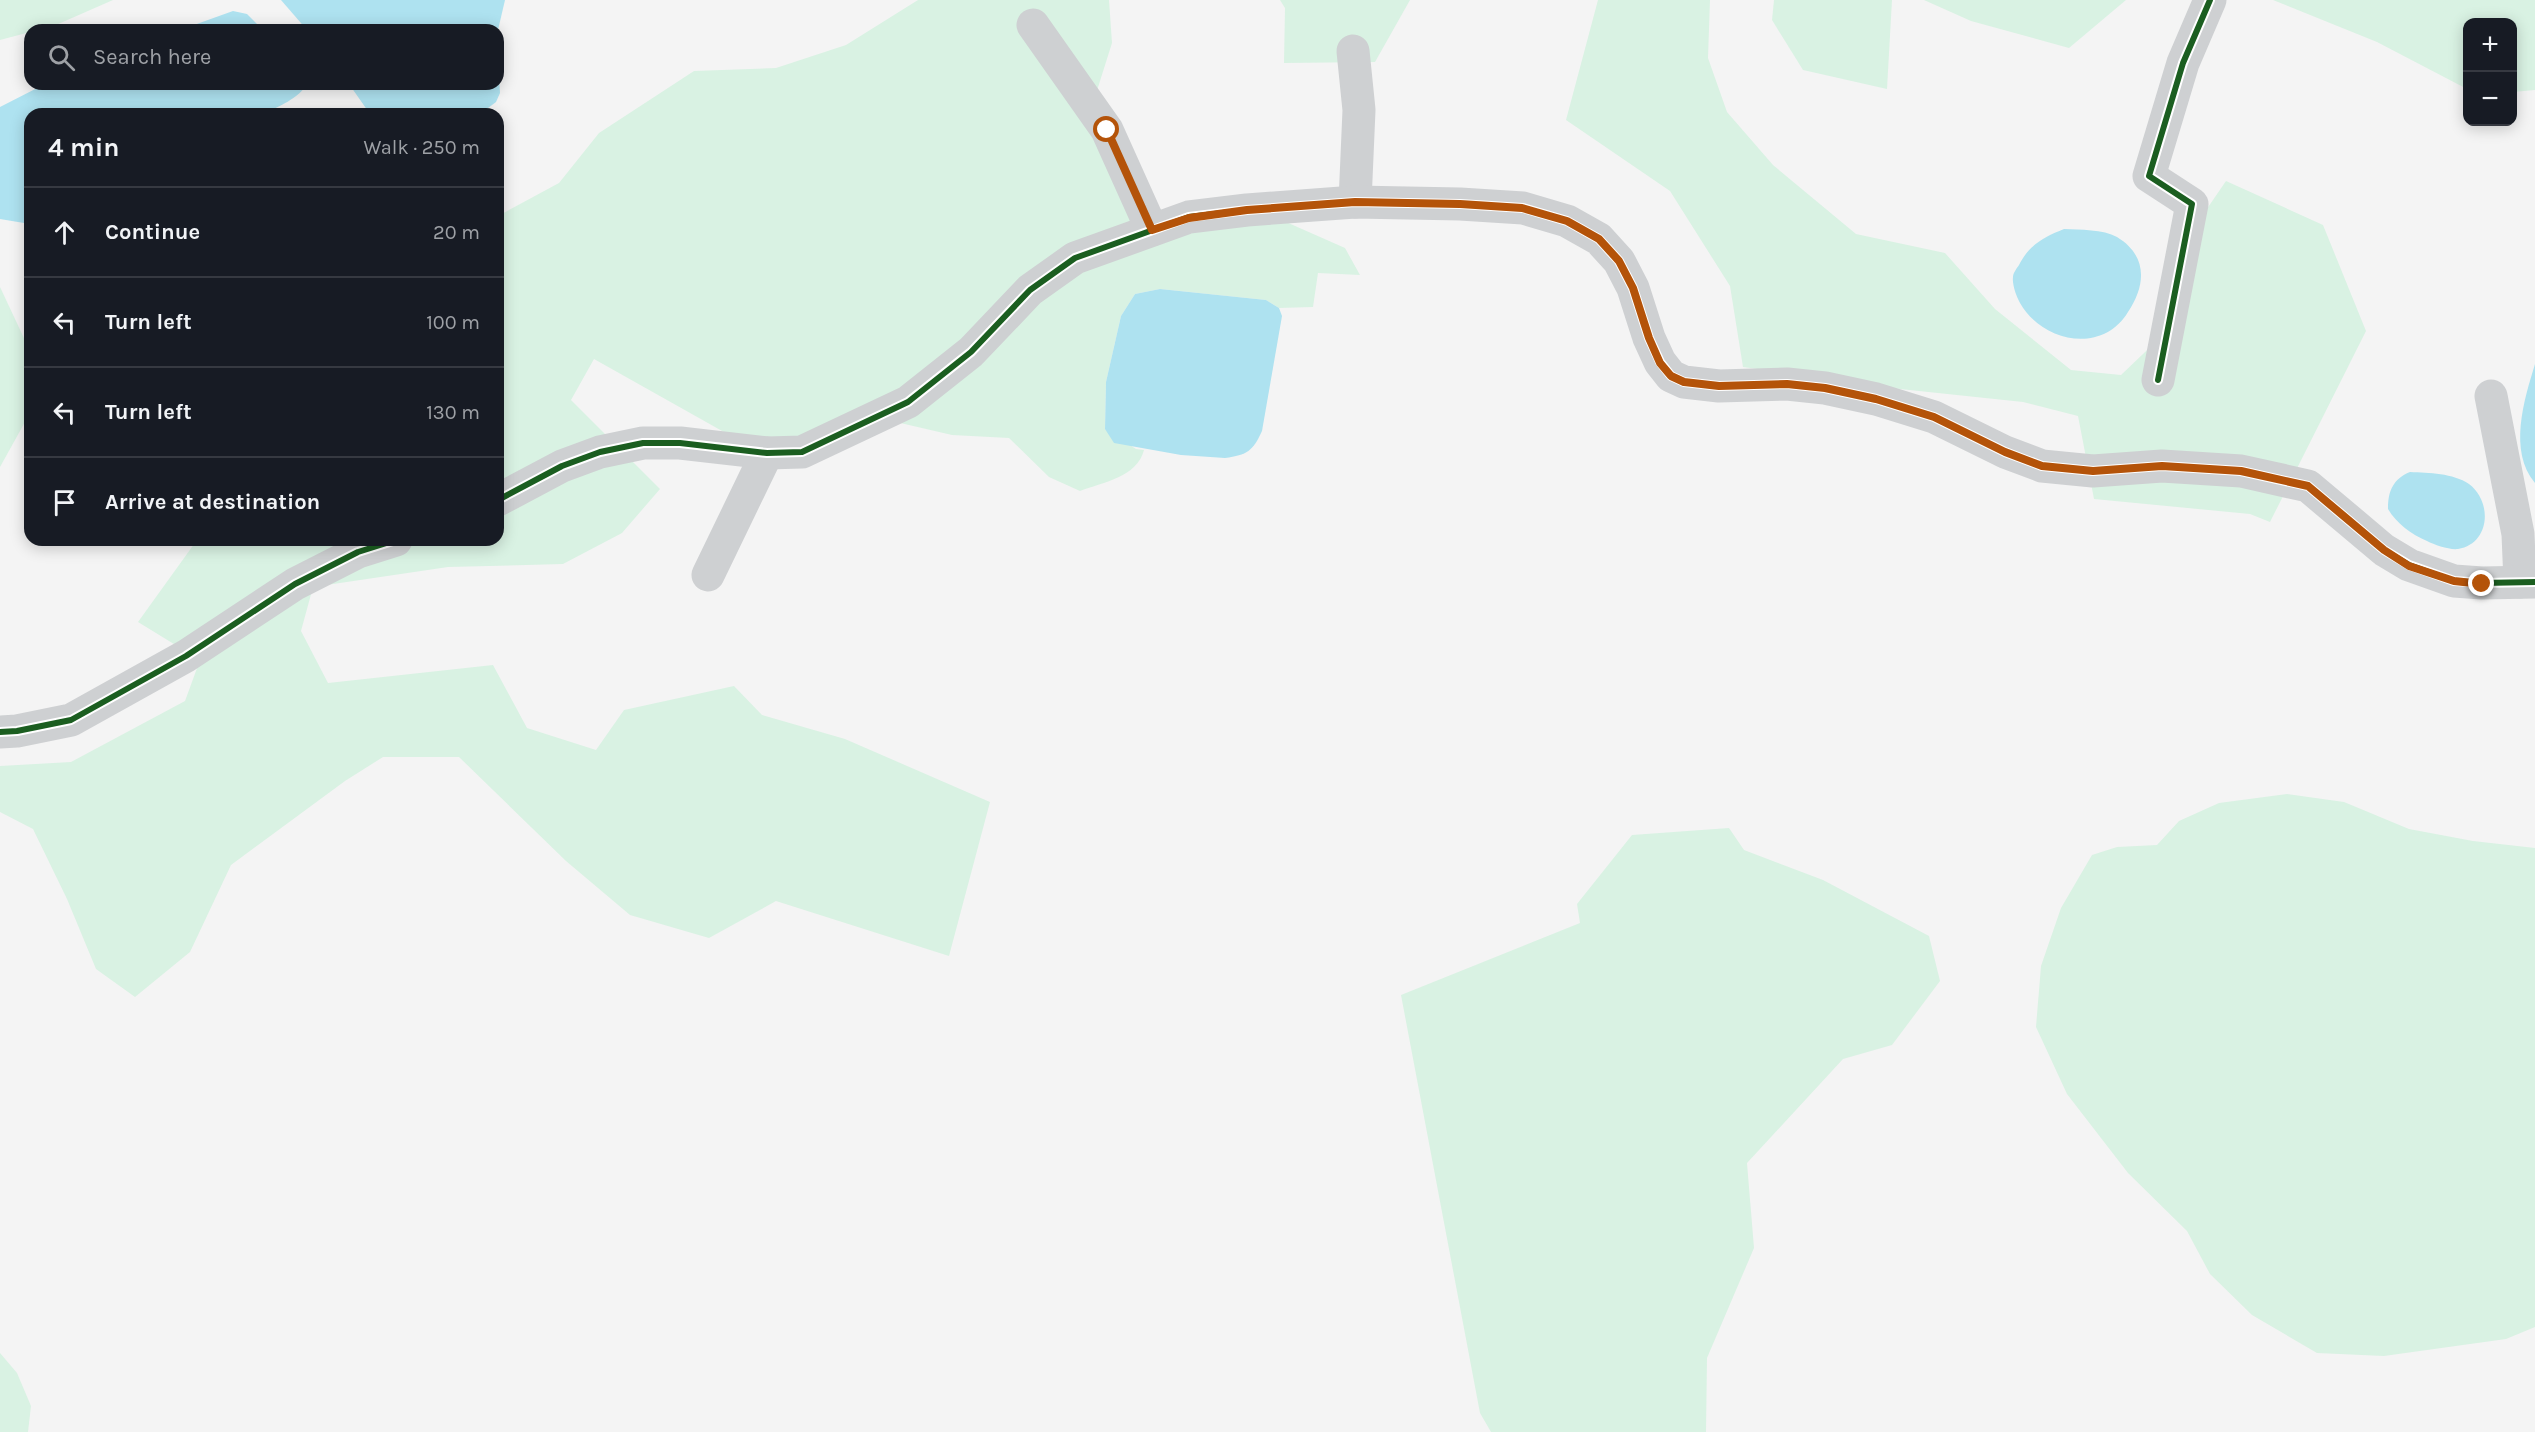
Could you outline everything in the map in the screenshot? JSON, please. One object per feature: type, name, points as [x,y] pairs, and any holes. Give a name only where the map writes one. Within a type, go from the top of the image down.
[{"type":"street","points":[[2158,380],[2192,204],[2149,176],[2183,63],[2210,0]]},
{"type":"street","points":[[1033,25],[1107,130],[1152,230]]},
{"type":"street","points":[[1353,51],[1359,110],[1355,202]]},
{"type":"street","points":[[504,497],[562,465],[600,452],[643,444],[680,443],[767,453],[802,452],[908,402],[971,352],[1030,290],[1076,258],[1152,230],[1201,216],[1247,210],[1355,202],[1522,208],[1567,221],[1599,239],[1619,261],[1633,288],[1649,338],[1660,363],[1671,376],[1684,382],[1719,386],[1787,384],[1825,388],[1876,399],[1934,417],[2005,452],[2042,466],[2093,471],[2162,466],[2241,471],[2308,486],[2384,550],[2409,566],[2454,581],[2482,584],[2528,582],[2491,396]]},
{"type":"street","points":[[708,575],[767,453]]},
{"type":"street","points":[[0,732],[17,731],[71,720],[186,656],[295,584],[358,552],[377,546]]},
{"type":"green space","points":[[0,0],[113,0],[58,24],[24,24],[24,34],[0,40]]},
{"type":"green space","points":[[918,0],[1109,0],[1112,43],[1088,119],[1164,238],[1277,218],[1345,248],[1360,275],[1318,273],[1313,307],[1279,308],[1266,300],[1160,289],[1135,294],[1121,316],[1106,382],[1105,429],[1136,449],[1144,450],[1134,467],[1127,472],[1080,491],[1049,477],[1009,438],[952,435],[853,412],[796,442],[731,436],[594,359],[571,400],[660,489],[622,533],[563,564],[448,567],[313,587],[301,631],[328,683],[493,665],[527,728],[596,750],[624,710],[734,686],[762,715],[845,739],[990,802],[949,956],[776,901],[709,938],[630,915],[566,861],[459,757],[383,757],[345,781],[231,865],[190,952],[135,997],[96,969],[67,899],[33,829],[0,812],[0,766],[71,762],[185,701],[200,660],[138,622],[193,546],[504,546],[504,213],[559,183],[599,133],[694,71],[776,68],[846,45]]},
{"type":"green space","points":[[1280,0],[1410,0],[1375,62],[1284,63],[1285,8]]},
{"type":"green space","points":[[1598,0],[1710,0],[1708,58],[1727,112],[1773,165],[1856,234],[1945,253],[1995,309],[2071,370],[2121,375],[2165,333],[2202,216],[2226,181],[2323,225],[2366,331],[2270,522],[2250,514],[2094,499],[2078,416],[2023,402],[1900,389],[1743,367],[1730,286],[1670,191],[1566,120]]},
{"type":"green space","points":[[1774,0],[1892,0],[1887,89],[1803,70],[1772,20]]},
{"type":"green space","points":[[1924,0],[2126,0],[2069,48],[1971,21]]},
{"type":"green space","points":[[2273,0],[2535,0],[2535,90],[2517,92],[2517,18],[2463,18],[2463,87],[2377,42]]},
{"type":"green space","points":[[0,287],[24,338],[24,424],[0,467]]},
{"type":"green space","points":[[2287,794],[2344,802],[2409,829],[2473,841],[2535,848],[2535,1327],[2506,1339],[2384,1356],[2317,1353],[2252,1315],[2210,1274],[2187,1231],[2128,1173],[2067,1094],[2036,1027],[2041,966],[2061,908],[2092,855],[2117,847],[2157,845],[2179,821],[2219,803]]},
{"type":"green space","points":[[1729,828],[1744,850],[1823,880],[1929,936],[1940,981],[1892,1045],[1843,1059],[1747,1163],[1754,1248],[1707,1358],[1706,1432],[1491,1432],[1480,1413],[1401,995],[1580,923],[1577,904],[1632,835]]},
{"type":"green space","points":[[0,1353],[17,1373],[31,1406],[28,1432],[0,1432]]},
{"type":"water","points":[[281,0],[505,0],[499,24],[302,24]]},
{"type":"water","points":[[233,11],[247,14],[257,24],[197,24]]},
{"type":"water","points":[[33,90],[302,90],[276,108],[24,108],[24,223],[0,219],[0,107]]},
{"type":"water","points":[[353,90],[500,90],[496,102],[488,108],[366,108]]},
{"type":"water","points":[[2064,229],[2091,230],[2111,234],[2127,245],[2139,262],[2141,281],[2134,302],[2117,326],[2103,334],[2088,338],[2072,338],[2057,334],[2042,327],[2030,316],[2016,294],[2013,275],[2027,252],[2044,239]]},
{"type":"water","points":[[1160,289],[1266,300],[1279,308],[1282,316],[1262,431],[1256,443],[1248,451],[1225,458],[1181,455],[1114,443],[1105,429],[1106,382],[1121,316],[1135,294]]},
{"type":"water","points":[[2535,364],[2535,483],[2522,456],[2520,441],[2523,409]]},
{"type":"water","points":[[2410,472],[2441,474],[2463,480],[2477,492],[2485,511],[2482,531],[2477,539],[2469,546],[2458,549],[2446,548],[2421,538],[2400,524],[2388,509],[2389,497],[2399,478]]},
{"type":"cycle path","points":[[2158,380],[2192,204],[2149,176],[2183,63],[2210,0]]},
{"type":"cycle path","points":[[504,497],[562,466],[600,452],[643,443],[680,443],[767,453],[802,452],[908,402],[971,352],[1030,290],[1075,258],[1189,217],[1355,202],[1460,204],[1523,208],[1567,221],[1599,239],[1619,261],[1633,288],[1649,338],[1660,362],[1671,376],[1684,382],[1719,386],[1787,384],[1825,388],[1876,399],[1934,417],[2005,452],[2042,466],[2093,471],[2162,466],[2241,471],[2308,486],[2384,550],[2409,565],[2454,581],[2535,582]]},
{"type":"cycle path","points":[[0,732],[17,731],[71,720],[186,656],[295,584],[358,552],[377,546]]},
{"type":"route","points":[[1107,130],[1152,230],[1189,218],[1247,210],[1355,202],[1390,201],[1522,208],[1567,221],[1599,239],[1619,261],[1633,288],[1649,338],[1660,363],[1671,376],[1684,382],[1719,386],[1787,384],[1825,388],[1876,399],[1934,417],[2005,452],[2042,466],[2093,471],[2162,466],[2241,471],[2308,486],[2384,550],[2409,566],[2454,581],[2482,584]]}]
